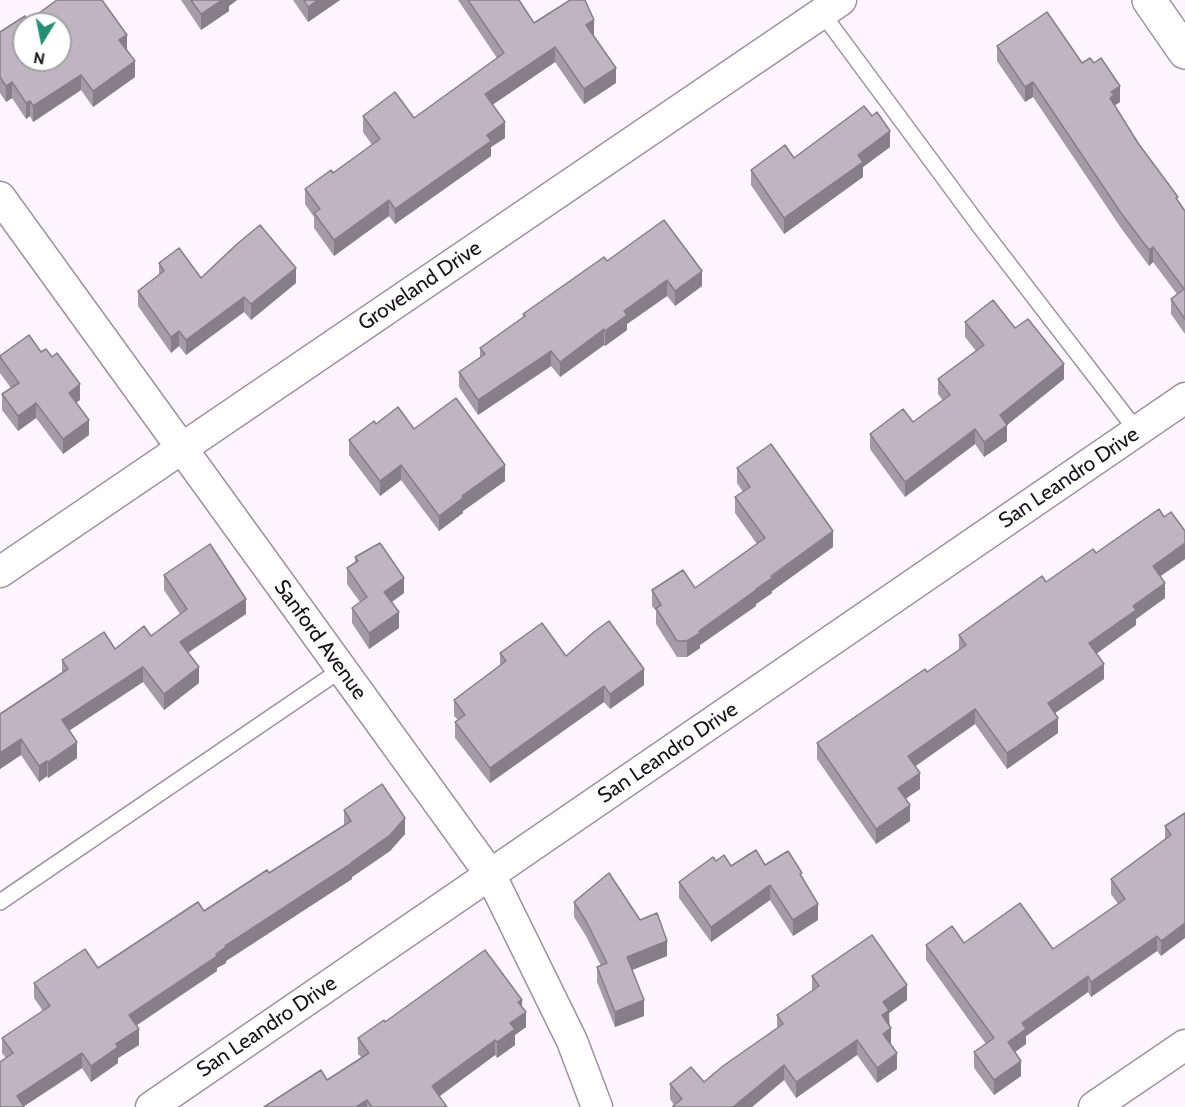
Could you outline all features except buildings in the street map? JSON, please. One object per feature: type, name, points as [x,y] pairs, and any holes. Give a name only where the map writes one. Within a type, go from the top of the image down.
[{"type":"street","points":[[1149,0],[1185,52]]},
{"type":"street","name":"Groveland Drive","points":[[0,572],[832,7]]},
{"type":"street","name":"Sanford Avenue","points":[[0,197],[490,874],[572,1041],[597,1107]]},
{"type":"street","name":"San Leandro Drive","points":[[151,1107],[1185,398]]},
{"type":"street","points":[[1094,1107],[1185,1045]]},
{"type":"lane","points":[[832,7],[974,219],[1137,431]]},
{"type":"lane","points":[[0,902],[342,669]]}]
